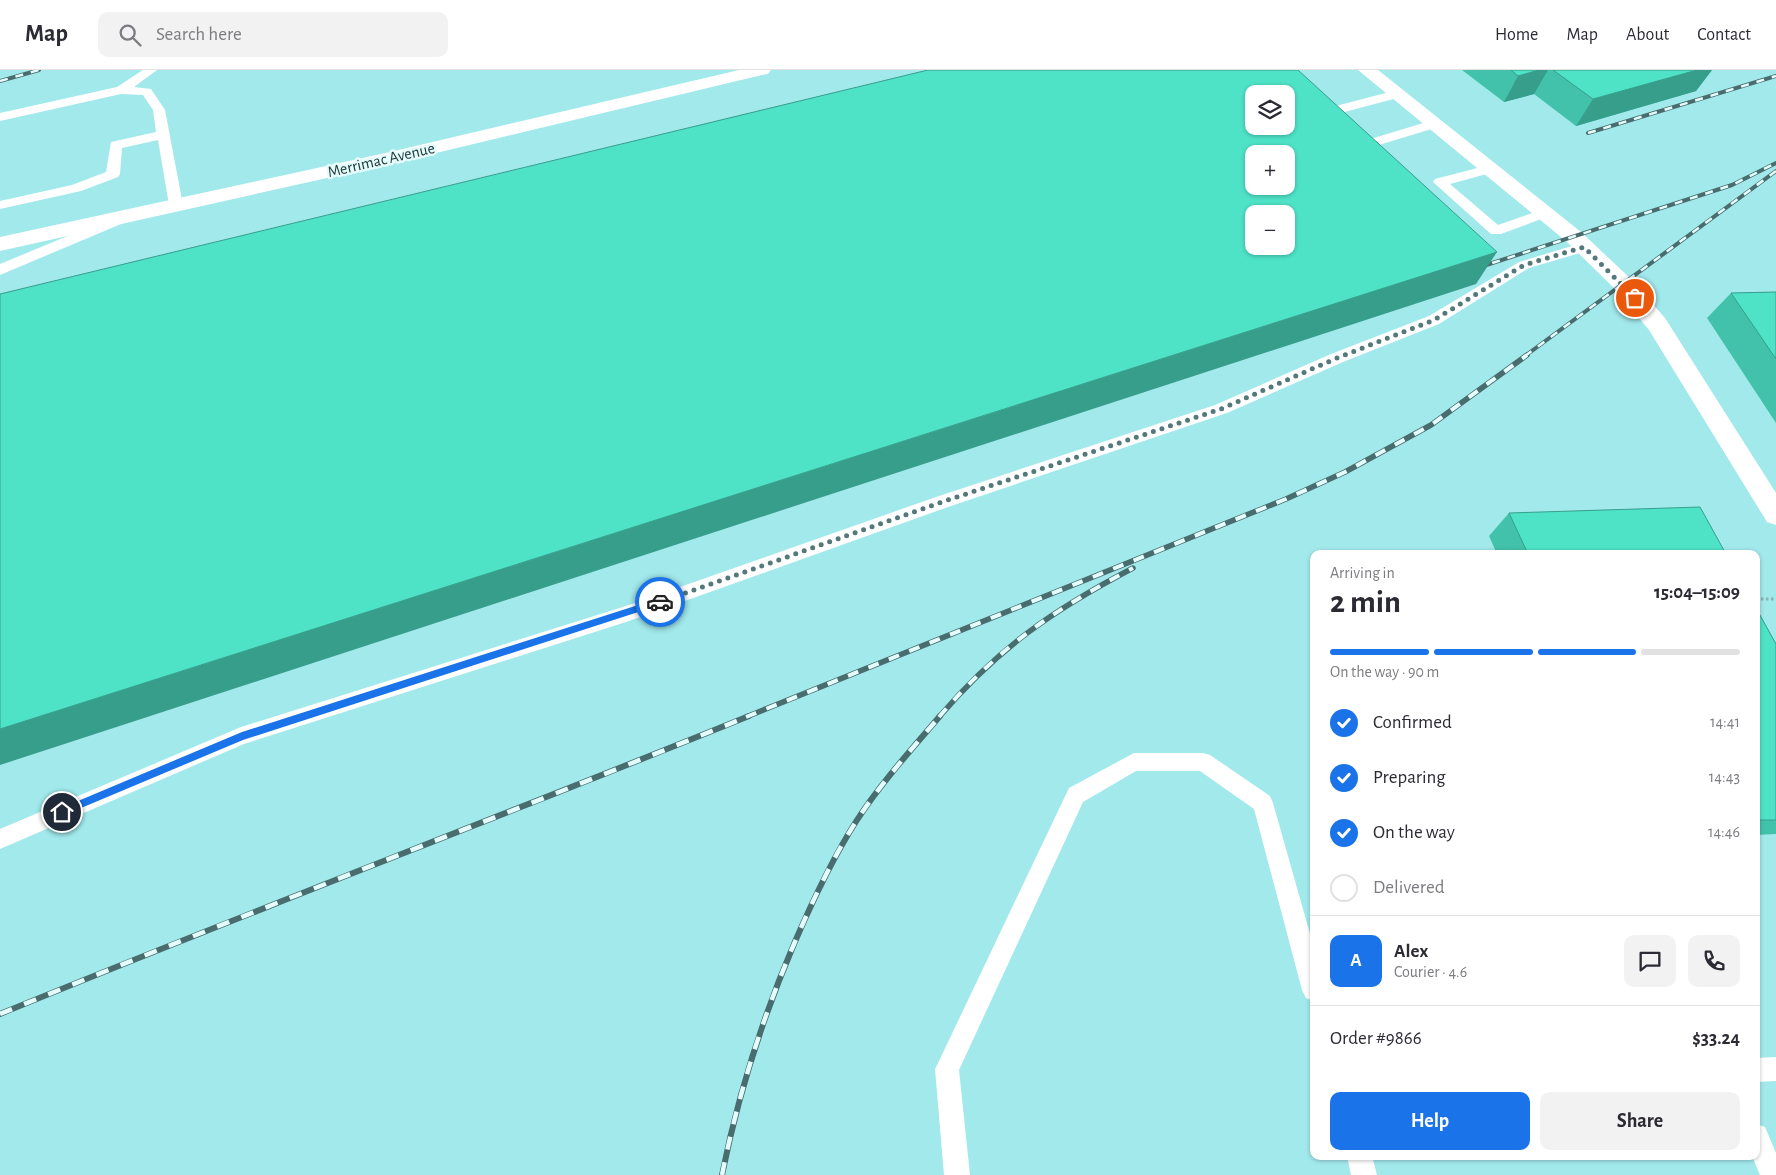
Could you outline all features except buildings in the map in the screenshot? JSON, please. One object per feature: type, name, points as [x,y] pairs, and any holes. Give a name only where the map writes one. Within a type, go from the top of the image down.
[{"type":"street","name":"Merrimac Avenue","points":[[0,244],[390,158],[762,70]]},
{"type":"street","points":[[1367,70],[1544,213],[1623,284],[1658,324],[1776,515]]},
{"type":"lane","points":[[120,90],[151,70]]},
{"type":"lane","points":[[0,117],[120,90],[147,92],[159,110],[176,205]]},
{"type":"lane","points":[[1318,115],[1397,94]]},
{"type":"lane","points":[[1356,148],[1433,124]]},
{"type":"lane","points":[[0,205],[76,188],[113,174],[116,145],[163,135]]},
{"type":"lane","points":[[1489,169],[1440,182],[1496,231],[1544,213]]},
{"type":"lane","points":[[0,270],[126,216]]},
{"type":"lane","points":[[0,839],[242,736],[626,614],[942,502],[1221,409],[1337,358],[1434,320],[1524,265],[1584,247]]},
{"type":"lane","points":[[957,1175],[947,1069],[1076,795],[1134,762],[1203,762],[1263,803],[1310,975]]},
{"type":"lane","points":[[1760,1070],[1776,1069]]},
{"type":"lane","points":[[1760,1145],[1773,1175]]},
{"type":"lane","points":[[1360,1160],[1364,1175]]},
{"type":"path","points":[[1760,599],[1776,599]]},
{"type":"shaded area","points":[[0,70],[1776,70],[1776,1175],[0,1175]]},
{"type":"railway","points":[[0,81],[39,70]]},
{"type":"railway","points":[[1588,133],[1776,76]]},
{"type":"railway","points":[[1477,268],[1732,185],[1776,163]]},
{"type":"railway","points":[[1525,356],[1776,171]]},
{"type":"railway","points":[[746,717],[1286,499],[1345,472],[1431,425],[1527,355]]},
{"type":"railway","points":[[939,717],[983,671],[1028,632],[1077,599],[1133,568]]},
{"type":"railway","points":[[0,1014],[749,716]]},
{"type":"railway","points":[[722,1175],[743,1087],[761,1029],[782,972],[815,897],[839,850],[866,806],[940,716]]},
{"type":"way so far","points":[[660,602],[942,502],[1221,409],[1337,358],[1434,320],[1524,265],[1565,252],[1584,247],[1635,298]]},
{"type":"route","points":[[62,812],[242,736],[660,602]]}]
